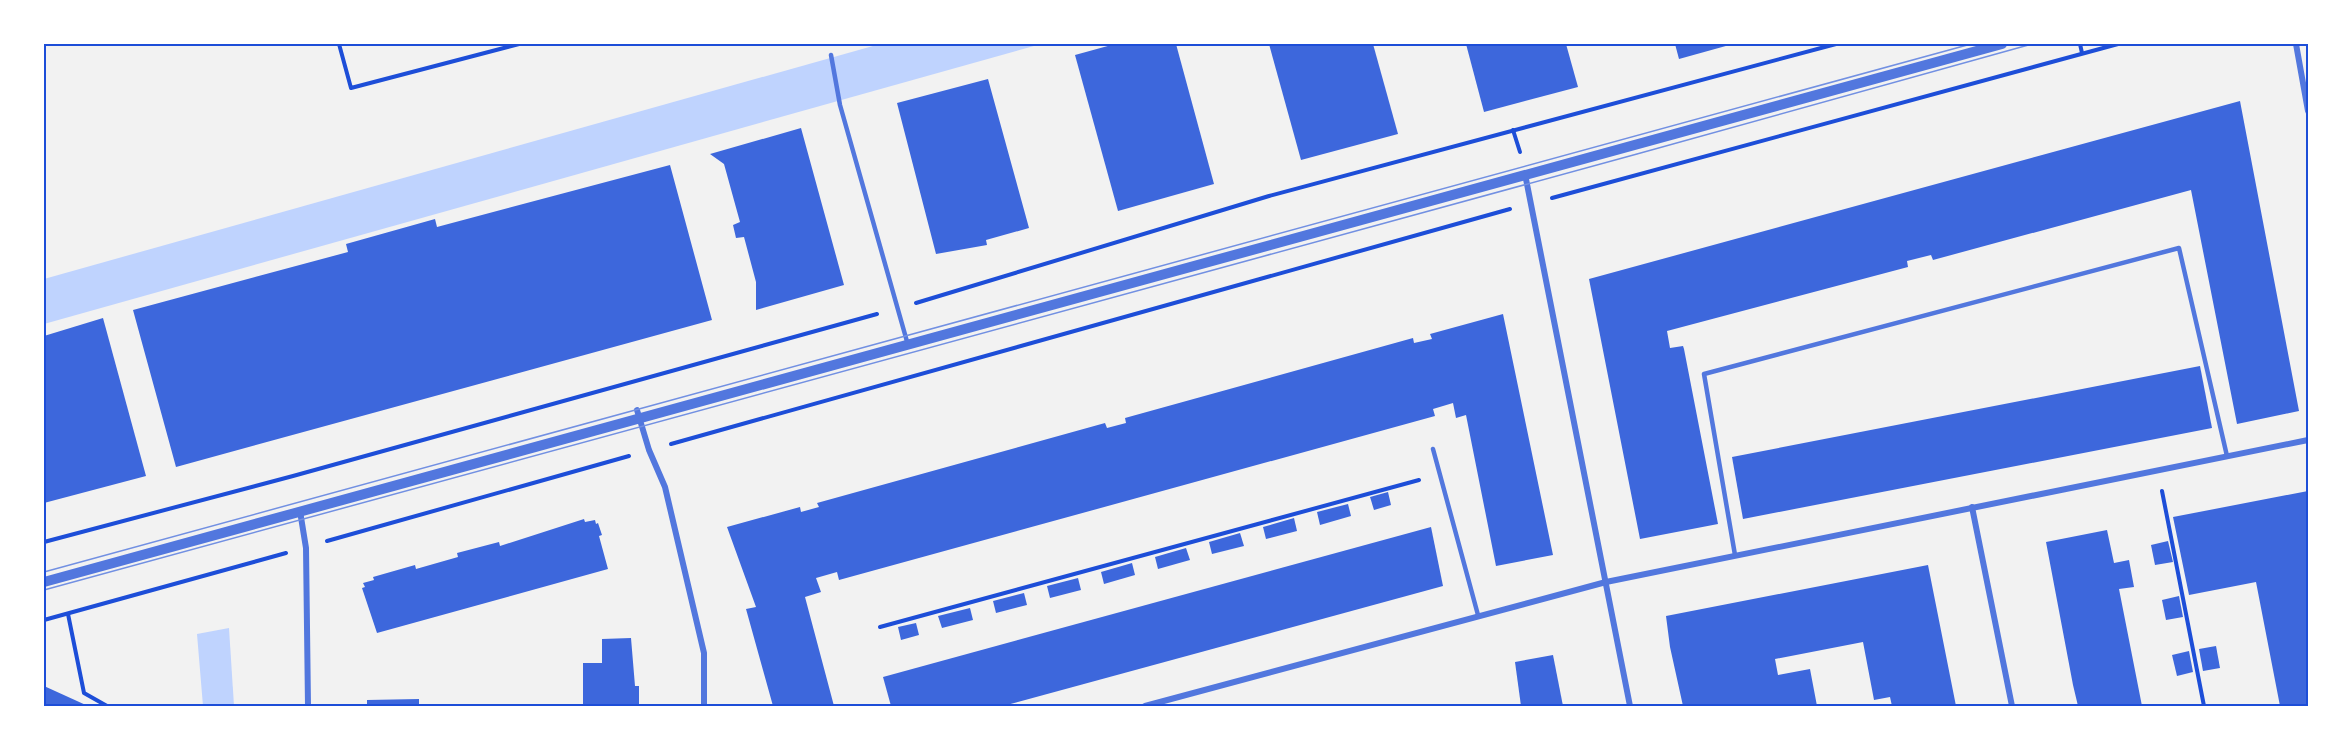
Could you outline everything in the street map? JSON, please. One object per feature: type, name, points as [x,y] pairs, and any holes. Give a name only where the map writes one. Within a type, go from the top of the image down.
[{"type":"street","points":[[44,582],[639,414],[908,345],[2002,44]]},
{"type":"street","points":[[2296,44],[2308,111]]},
{"type":"street","points":[[1525,174],[1629,706]]},
{"type":"street","points":[[639,414],[649,450],[665,488],[704,653],[704,706]]},
{"type":"street","points":[[1145,706],[1606,582],[2308,440]]},
{"type":"street","points":[[1972,507],[2012,706]]},
{"type":"street","points":[[300,511],[306,548],[308,706]]},
{"type":"lane","points":[[831,55],[840,105],[908,345]]},
{"type":"lane","points":[[1735,555],[1704,374],[2179,248],[2227,456]]},
{"type":"lane","points":[[1433,449],[1478,615]]},
{"type":"path","points":[[339,44],[351,88],[519,44]]},
{"type":"path","points":[[44,542],[293,476],[899,308],[1269,196],[1836,44]]},
{"type":"path","points":[[2080,44],[2082,53]]},
{"type":"path","points":[[44,620],[1532,203],[2118,44]]},
{"type":"path","points":[[2157,470],[2204,706]]},
{"type":"path","points":[[880,627],[1440,474]]},
{"type":"path","points":[[68,614],[84,693],[106,706]]},
{"type":"water","points":[[880,44],[1041,44],[44,324],[44,279]]},
{"type":"water","points":[[229,628],[234,706],[203,706],[197,634]]},
{"type":"building","points":[[1115,44],[1176,44],[1214,184],[1118,211],[1075,55]]},
{"type":"building","points":[[1269,44],[1373,44],[1398,134],[1301,160]]},
{"type":"building","points":[[1466,44],[1566,44],[1578,87],[1484,112]]},
{"type":"building","points":[[1675,44],[1733,44],[1679,59]]},
{"type":"building","points":[[988,79],[1029,228],[986,240],[987,245],[936,254],[897,103]]},
{"type":"building","points":[[2240,101],[2299,411],[2237,424],[2191,190],[1933,260],[1931,255],[1907,261],[1908,267],[1667,331],[1670,348],[1683,346],[1684,349],[1718,524],[1640,539],[1589,279]]},
{"type":"building","points":[[801,128],[844,285],[756,310],[756,282],[744,237],[736,238],[733,225],[740,222],[724,164],[710,154]]},
{"type":"building","points":[[670,165],[712,320],[176,467],[133,310],[348,252],[346,244],[435,219],[437,227]]},
{"type":"building","points":[[1503,314],[1553,555],[1496,566],[1466,415],[1456,418],[1453,403],[1433,409],[1435,416],[839,580],[837,572],[816,578],[821,592],[805,597],[834,706],[773,706],[746,609],[756,607],[727,527],[800,507],[801,512],[819,507],[817,503],[1105,423],[1107,428],[1126,423],[1125,418],[1413,338],[1414,343],[1432,339],[1430,334]]},
{"type":"building","points":[[103,318],[146,476],[44,503],[44,336]]},
{"type":"building","points":[[2200,366],[2212,428],[1743,519],[1732,457]]},
{"type":"building","points":[[2308,491],[2308,706],[2280,706],[2256,582],[2189,595],[2173,517]]},
{"type":"building","points":[[1388,492],[1391,505],[1374,510],[1370,497]]},
{"type":"building","points":[[1348,504],[1351,516],[1320,525],[1317,512]]},
{"type":"building","points":[[1294,518],[1297,531],[1266,539],[1263,527]]},
{"type":"building","points":[[584,519],[585,522],[595,520],[596,524],[598,523],[608,569],[377,633],[362,588],[365,587],[363,583],[374,580],[373,577],[415,565],[416,569],[458,557],[457,553],[499,542],[500,546]]},
{"type":"building","points":[[1431,527],[1443,586],[1003,706],[891,706],[883,677]]},
{"type":"building","points":[[2107,530],[2114,563],[2129,560],[2134,587],[2119,589],[2142,706],[2078,706],[2073,685],[2046,542]]},
{"type":"building","points":[[1240,533],[1244,546],[1212,554],[1209,542]]},
{"type":"building","points":[[2168,541],[2173,562],[2155,565],[2151,545]]},
{"type":"building","points":[[1186,548],[1190,560],[1158,569],[1155,557]]},
{"type":"building","points":[[1132,563],[1135,575],[1104,584],[1101,572]]},
{"type":"building","points":[[1928,565],[1956,706],[1892,706],[1890,697],[1874,700],[1863,642],[1775,659],[1778,675],[1810,669],[1817,706],[1683,706],[1670,647],[1666,616]]},
{"type":"building","points":[[1078,578],[1081,590],[1050,598],[1047,586]]},
{"type":"building","points":[[1024,593],[1027,605],[996,613],[993,601]]},
{"type":"building","points":[[2179,596],[2183,617],[2166,620],[2162,600]]},
{"type":"building","points":[[970,608],[973,620],[942,628],[938,616]]},
{"type":"building","points":[[916,623],[919,635],[901,640],[898,627]]},
{"type":"building","points":[[631,638],[635,686],[639,686],[639,706],[583,706],[583,663],[602,663],[602,639]]},
{"type":"building","points":[[2216,646],[2220,668],[2203,671],[2199,649]]},
{"type":"building","points":[[2189,651],[2193,672],[2177,676],[2172,655]]},
{"type":"building","points":[[1553,655],[1563,706],[1521,706],[1515,662]]},
{"type":"building","points":[[44,686],[88,706],[44,706]]},
{"type":"building","points":[[419,699],[419,706],[367,706],[367,700]]},
{"type":"tram line","points":[[44,572],[1971,44]]},
{"type":"tram line","points":[[44,590],[2032,44]]}]
